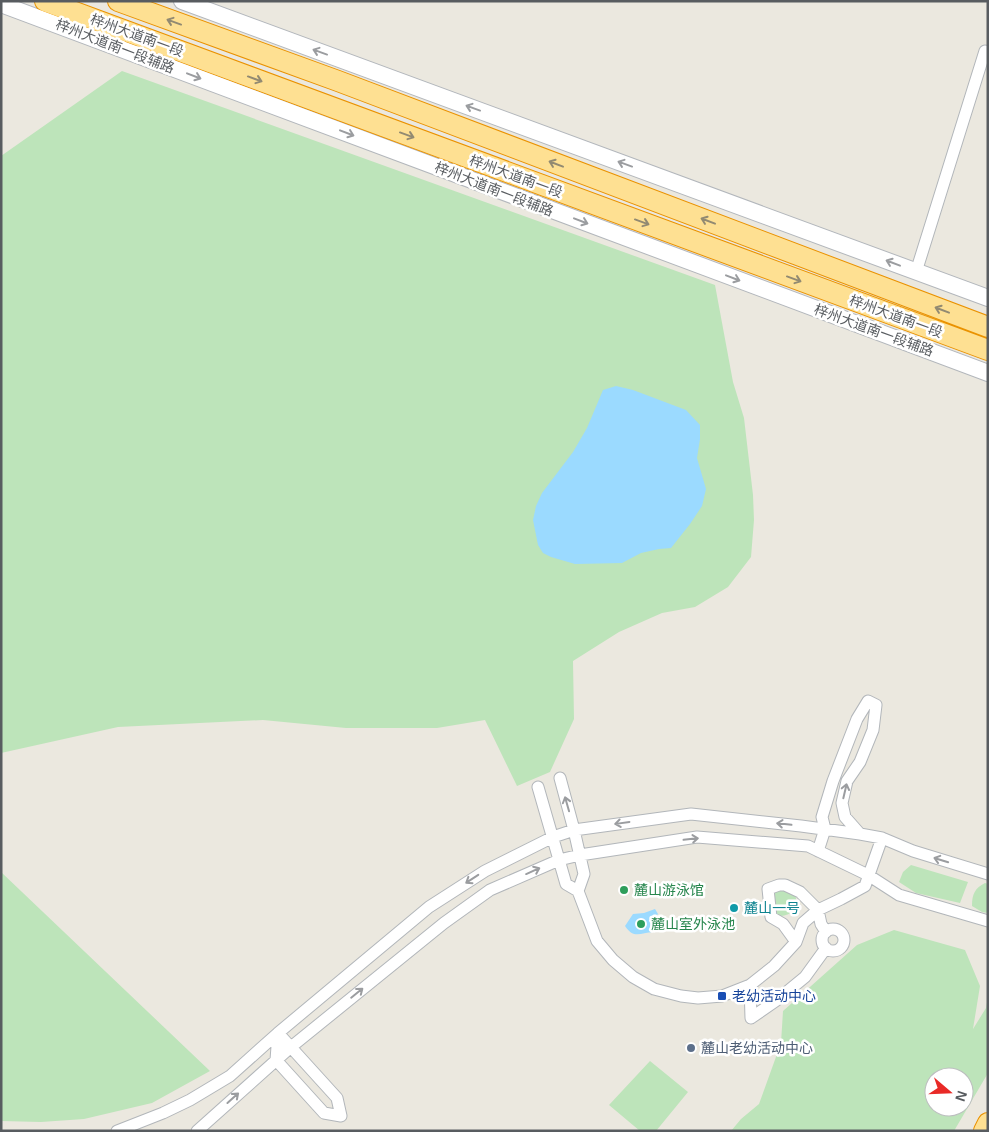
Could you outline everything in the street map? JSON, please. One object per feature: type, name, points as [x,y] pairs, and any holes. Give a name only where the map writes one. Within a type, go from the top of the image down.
[{"type":"highway","name":"梓州大道南一段","points":[[45,1],[987,350]]},
{"type":"highway","name":"梓州大道南一段","points":[[118,1],[338,81],[988,327]]},
{"type":"highway","points":[[984,1131],[988,1123]]},
{"type":"main road","points":[[176,1],[338,81]]},
{"type":"main road","points":[[182,1],[984,298]]},
{"type":"main road","name":"梓州大道南一段辅路","points":[[1,4],[988,373]]},
{"type":"main road","points":[[915,345],[987,350]]},
{"type":"street","points":[[916,272],[985,51]]},
{"type":"street","points":[[818,851],[825,829],[822,817],[833,781],[857,720],[868,701],[876,705],[873,730],[860,762],[847,781],[842,803],[845,817],[860,834]]},
{"type":"street","points":[[848,744],[857,744],[864,752]]},
{"type":"street","points":[[560,778],[584,874],[578,891],[597,941],[633,977],[654,989],[681,996],[698,998],[722,996],[750,984],[774,966],[796,942],[803,923],[818,910],[865,886],[882,838]]},
{"type":"street","points":[[538,787],[566,884],[578,891]]},
{"type":"street","points":[[117,1131],[170,1110],[230,1076],[278,1033],[429,907],[485,871],[552,837],[574,830],[691,814],[825,829],[882,838],[913,851],[988,874]]},
{"type":"street","points":[[197,1131],[291,1047],[444,923],[490,890],[559,860],[697,837],[808,846],[868,875],[899,895],[988,921]]},
{"type":"street","points":[[796,942],[783,924],[771,917],[768,889],[785,885],[800,892],[818,910],[826,932]]},
{"type":"street","points":[[833,930],[840,932],[844,942],[843,945],[838,950],[832,951],[826,948],[823,938],[826,932],[833,930]]},
{"type":"street","points":[[750,984],[750,1018],[777,1000],[805,977],[826,948]]},
{"type":"street","points":[[278,1033],[337,1098],[342,1116],[324,1113],[276,1060],[278,1033]]},
{"type":"green space","points":[[122,71],[715,285],[733,382],[744,418],[753,495],[754,520],[751,557],[728,587],[695,607],[662,613],[619,632],[573,661],[574,719],[550,772],[517,786],[485,720],[437,728],[346,728],[263,720],[118,727],[1,753],[1,156]]},
{"type":"green space","points":[[911,865],[968,882],[960,903],[916,893],[899,882],[903,872]]},
{"type":"green space","points":[[1,872],[210,1071],[152,1103],[84,1119],[41,1122],[1,1121]]},
{"type":"green space","points":[[985,883],[988,884],[988,913],[972,906],[975,892]]},
{"type":"green space","points":[[783,888],[795,894],[797,903],[793,912],[780,916],[773,912],[770,899],[775,892]]},
{"type":"green space","points":[[894,930],[965,950],[980,986],[973,1029],[986,1008],[988,997],[988,1073],[974,1097],[974,1067],[924,1067],[924,1117],[962,1117],[954,1131],[731,1131],[741,1119],[759,1104],[781,1043],[783,1011],[857,945]]},
{"type":"green space","points":[[650,1061],[688,1092],[656,1131],[640,1131],[609,1105]]},
{"type":"water","points":[[616,386],[633,390],[686,410],[700,425],[697,458],[706,489],[702,506],[671,548],[641,553],[622,563],[575,564],[551,557],[543,553],[538,545],[533,520],[536,506],[542,493],[573,452],[587,428],[603,390]]},
{"type":"water","name":"麓山室外泳池","points":[[655,909],[658,914],[655,919],[655,932],[635,934],[625,926],[633,914]]},
{"type":"place","name":"麓山游泳馆","points":[[624,890]]},
{"type":"place","name":"麓山一号","points":[[734,908]]},
{"type":"place","name":"麓山室外泳池","points":[[641,924]]},
{"type":"place","name":"老幼活动中心","points":[[722,996]]},
{"type":"place","name":"麓山老幼活动中心","points":[[691,1048]]}]
